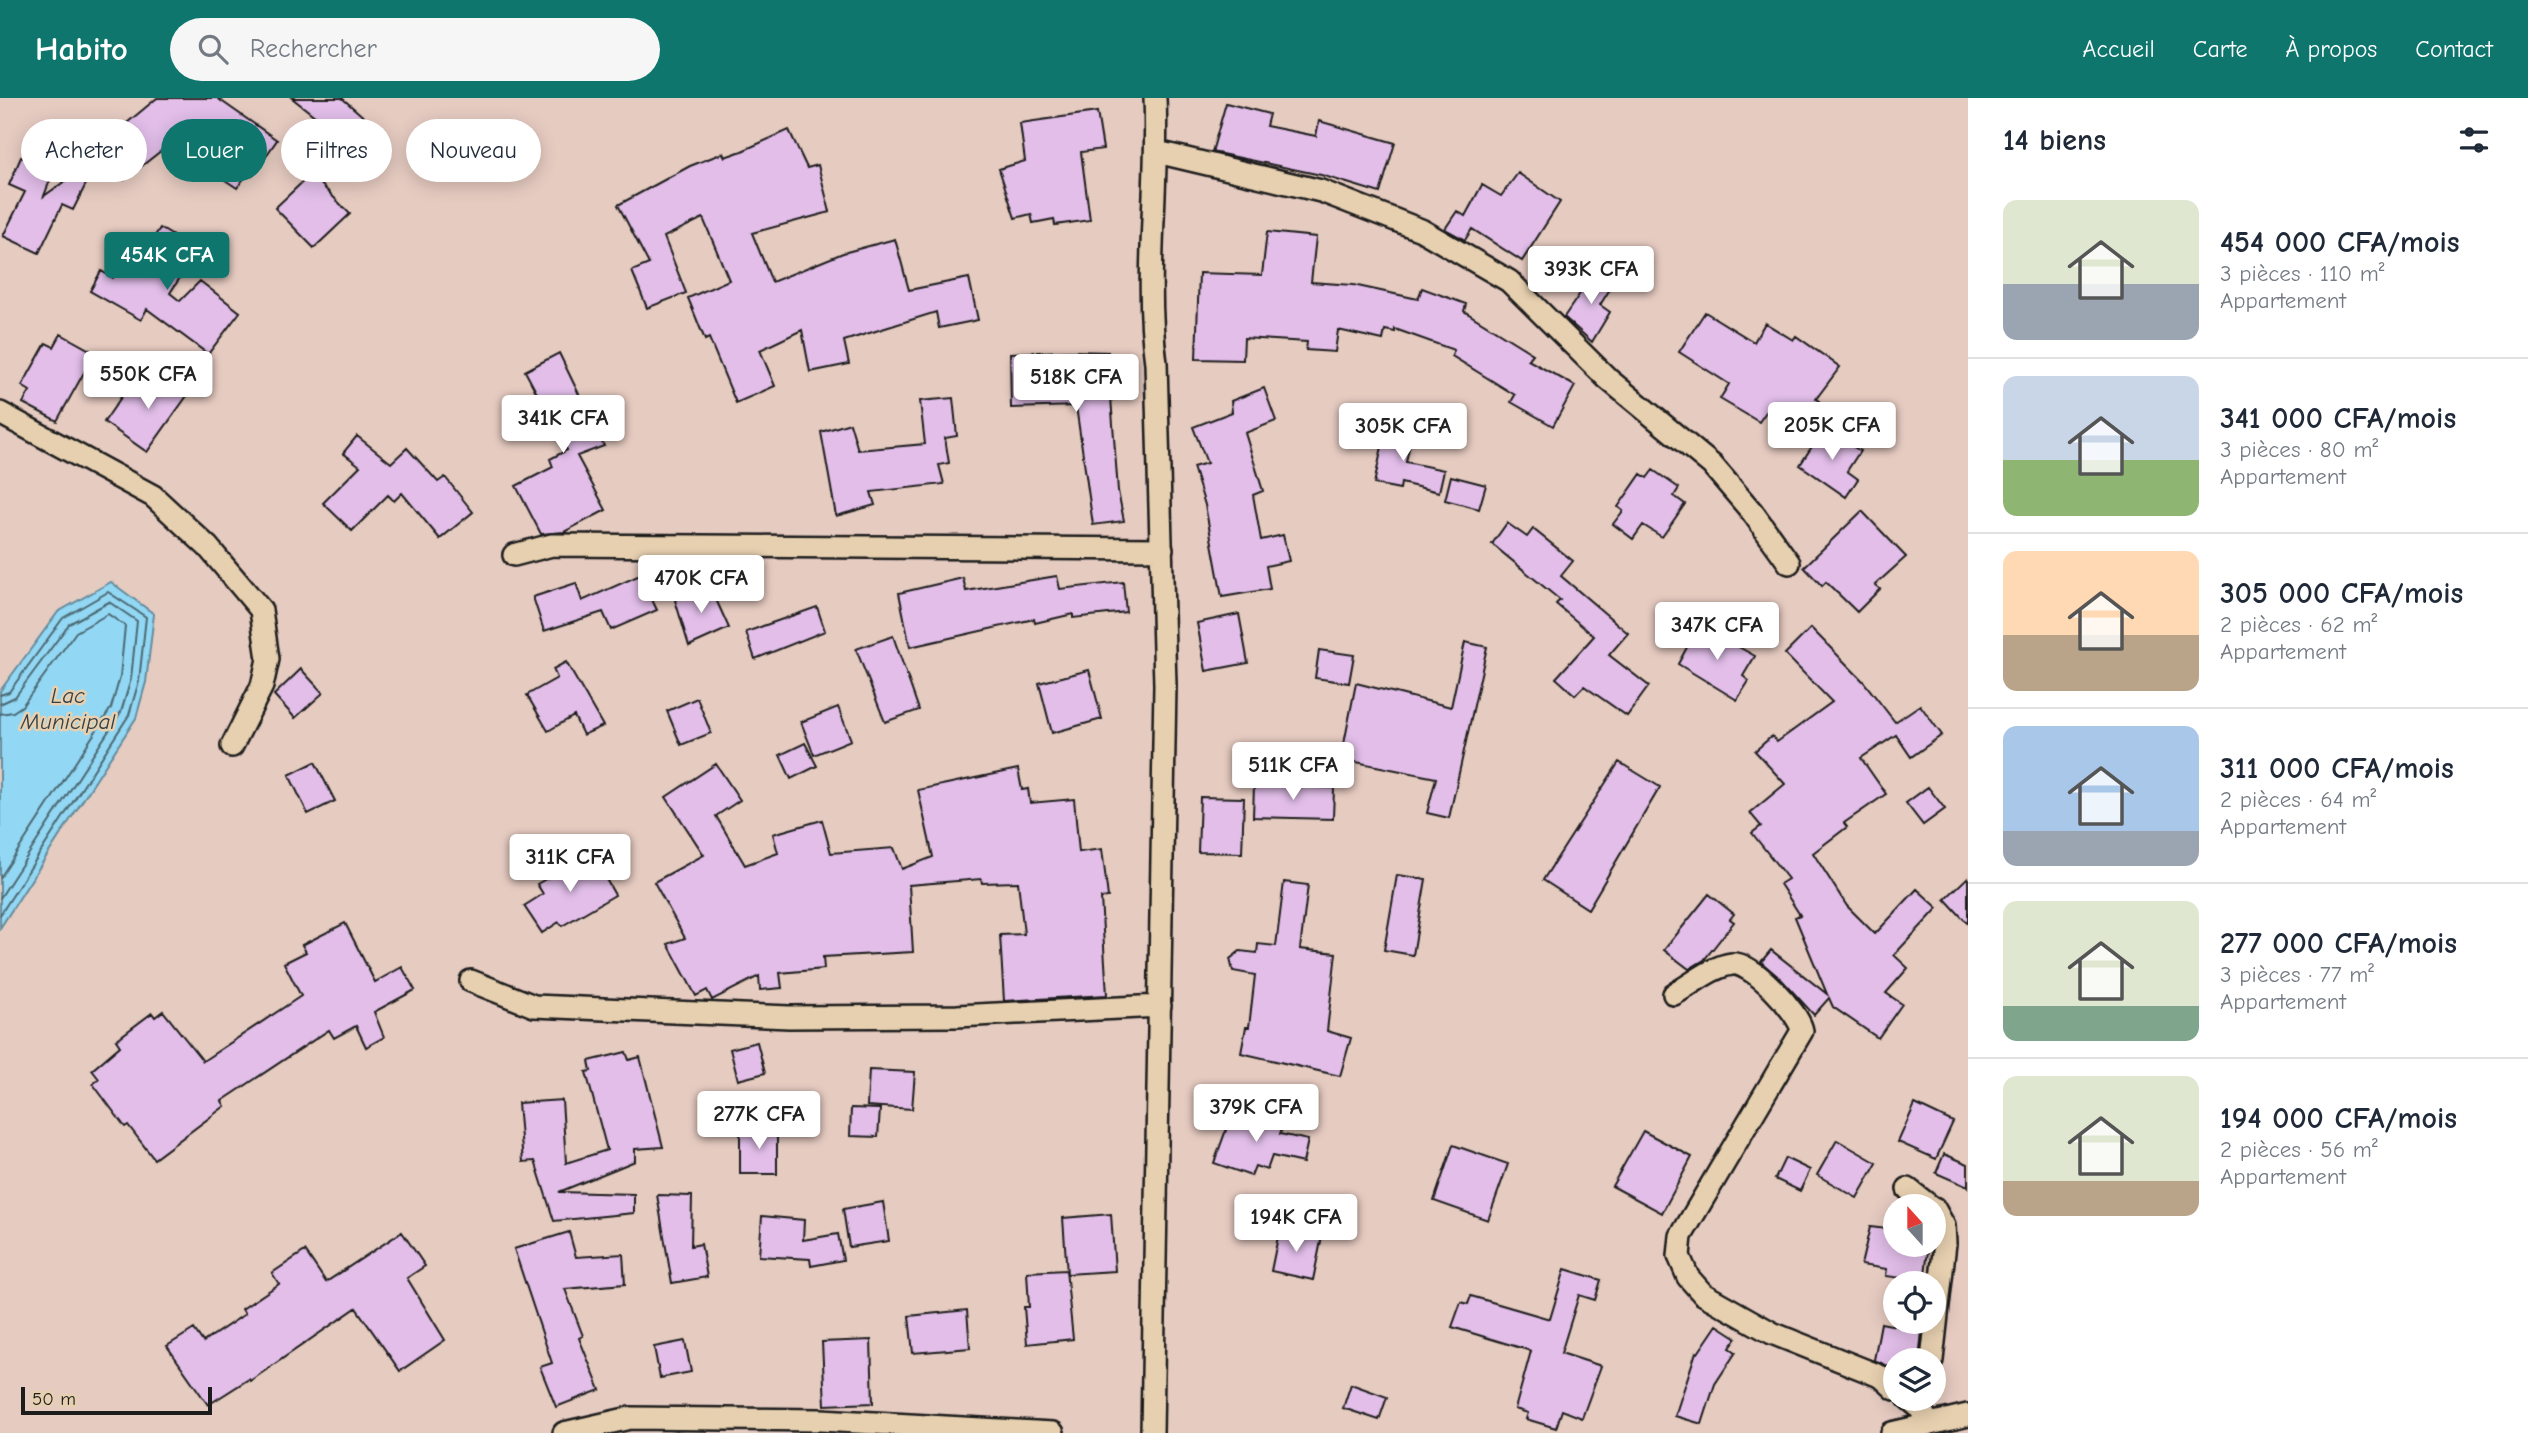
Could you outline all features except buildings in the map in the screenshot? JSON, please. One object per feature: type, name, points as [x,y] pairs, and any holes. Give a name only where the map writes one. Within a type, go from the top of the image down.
[{"type":"street","points":[[1153,1433],[1166,685],[1156,363],[1152,333],[1157,152],[1155,98]]},
{"type":"street","points":[[1157,152],[1321,191],[1421,230],[1509,281],[1608,379],[1712,465],[1753,513],[1789,563]]},
{"type":"street","points":[[0,413],[153,496],[208,547],[261,610],[268,641],[268,659],[262,686],[232,746]]},
{"type":"street","points":[[514,555],[552,545],[932,550],[1162,549]]},
{"type":"street","points":[[1674,994],[1732,963],[1746,965],[1796,1013],[1802,1031],[1681,1236],[1679,1256],[1688,1277],[1703,1294],[1772,1333],[1834,1361],[1870,1372],[1883,1381]]},
{"type":"street","points":[[471,981],[534,1006],[789,1017],[957,1016],[1160,1006]]},
{"type":"street","points":[[1908,1189],[1915,1194]]},
{"type":"street","points":[[1933,1348],[1943,1257]]},
{"type":"street","points":[[1892,1433],[1916,1411]]},
{"type":"street","points":[[1944,1411],[1968,1415]]},
{"type":"street","points":[[564,1433],[630,1426],[821,1420],[1054,1433]]},
{"type":"water","name":"Lac Municipal","points":[[111,582],[154,614],[146,682],[136,718],[0,928],[0,691],[58,612]]}]
